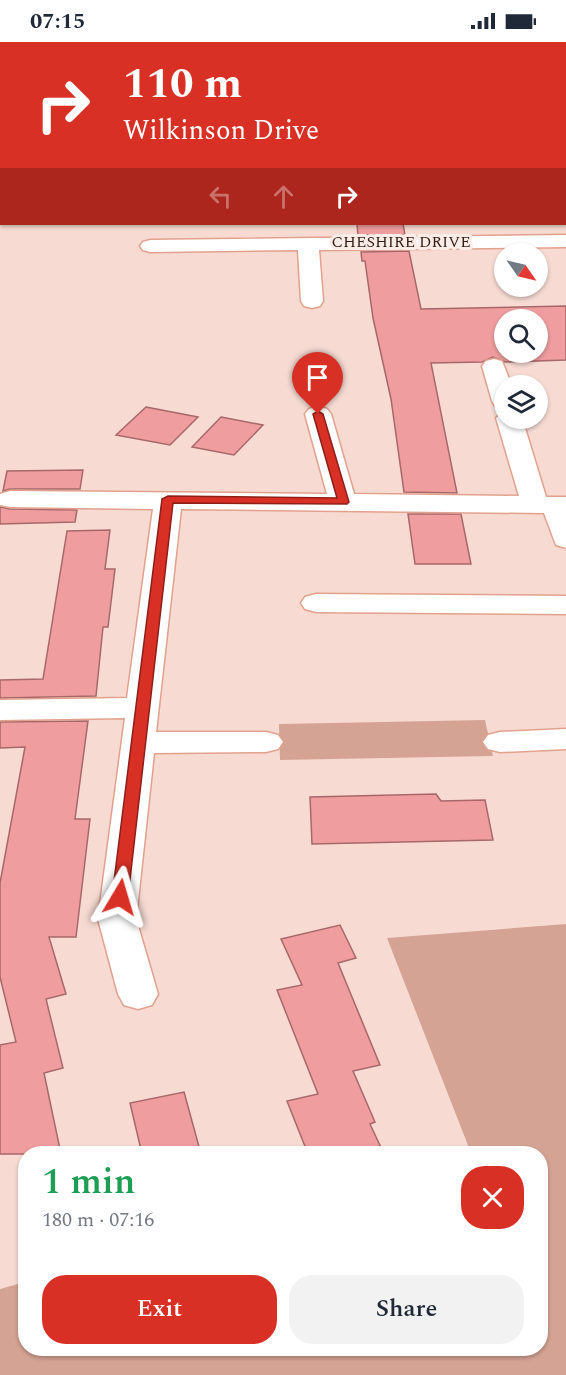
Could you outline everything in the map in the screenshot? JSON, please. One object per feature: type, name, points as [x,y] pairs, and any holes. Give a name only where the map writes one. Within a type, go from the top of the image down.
[{"type":"street","points":[[220,225],[223,244]]},
{"type":"street","name":"CHESHIRE DRIVE","points":[[150,246],[308,243],[468,233],[566,241]]},
{"type":"street","name":"CHESHIRE DRIVE","points":[[308,243],[312,301]]},
{"type":"street","points":[[494,366],[497,375]]},
{"type":"street","points":[[318,414],[343,502]]},
{"type":"street","points":[[514,429],[566,539]]},
{"type":"street","points":[[9,499],[552,505]]},
{"type":"street","points":[[138,994],[117,919],[168,499]]},
{"type":"street","points":[[316,603],[566,605]]},
{"type":"street","points":[[0,710],[142,708]]},
{"type":"street","points":[[500,742],[566,739]]},
{"type":"street","points":[[138,743],[266,742]]},
{"type":"shaded area","points":[[485,720],[493,756],[280,760],[279,724]]},
{"type":"shaded area","points":[[566,924],[566,1375],[0,1375],[0,1289],[18,1284],[18,1356],[548,1356],[548,1146],[468,1146],[387,938]]},
{"type":"building","points":[[357,225],[403,225],[405,235],[358,235]]},
{"type":"building","points":[[409,251],[421,309],[566,306],[566,360],[548,361],[548,309],[494,309],[494,357],[482,362],[431,363],[457,493],[404,492],[391,399],[373,318],[365,261],[362,261],[361,252]]},
{"type":"building","points":[[146,407],[198,417],[170,445],[116,435]]},
{"type":"building","points":[[221,417],[263,425],[234,455],[192,447]]},
{"type":"building","points":[[83,470],[80,489],[10,489],[3,491],[7,471]]},
{"type":"building","points":[[0,507],[77,510],[75,522],[0,524]]},
{"type":"building","points":[[408,514],[461,514],[471,564],[415,564]]},
{"type":"building","points":[[110,530],[105,569],[115,569],[108,627],[103,627],[96,696],[0,698],[0,680],[43,679],[67,531]]},
{"type":"building","points":[[88,721],[75,819],[90,819],[76,937],[49,937],[66,994],[46,999],[63,1068],[44,1073],[59,1146],[18,1146],[18,1154],[0,1154],[0,1045],[16,1042],[0,977],[0,883],[25,747],[0,748],[0,722]]},
{"type":"building","points":[[436,794],[441,801],[485,800],[493,840],[312,844],[310,797]]},
{"type":"building","points":[[340,925],[356,958],[338,963],[380,1065],[353,1071],[375,1122],[370,1124],[380,1146],[305,1146],[287,1101],[318,1094],[277,990],[302,985],[281,939]]},
{"type":"building","points":[[184,1092],[199,1146],[140,1146],[130,1103]]},
{"type":"route","points":[[120,897],[168,499],[343,502],[318,414]]}]
